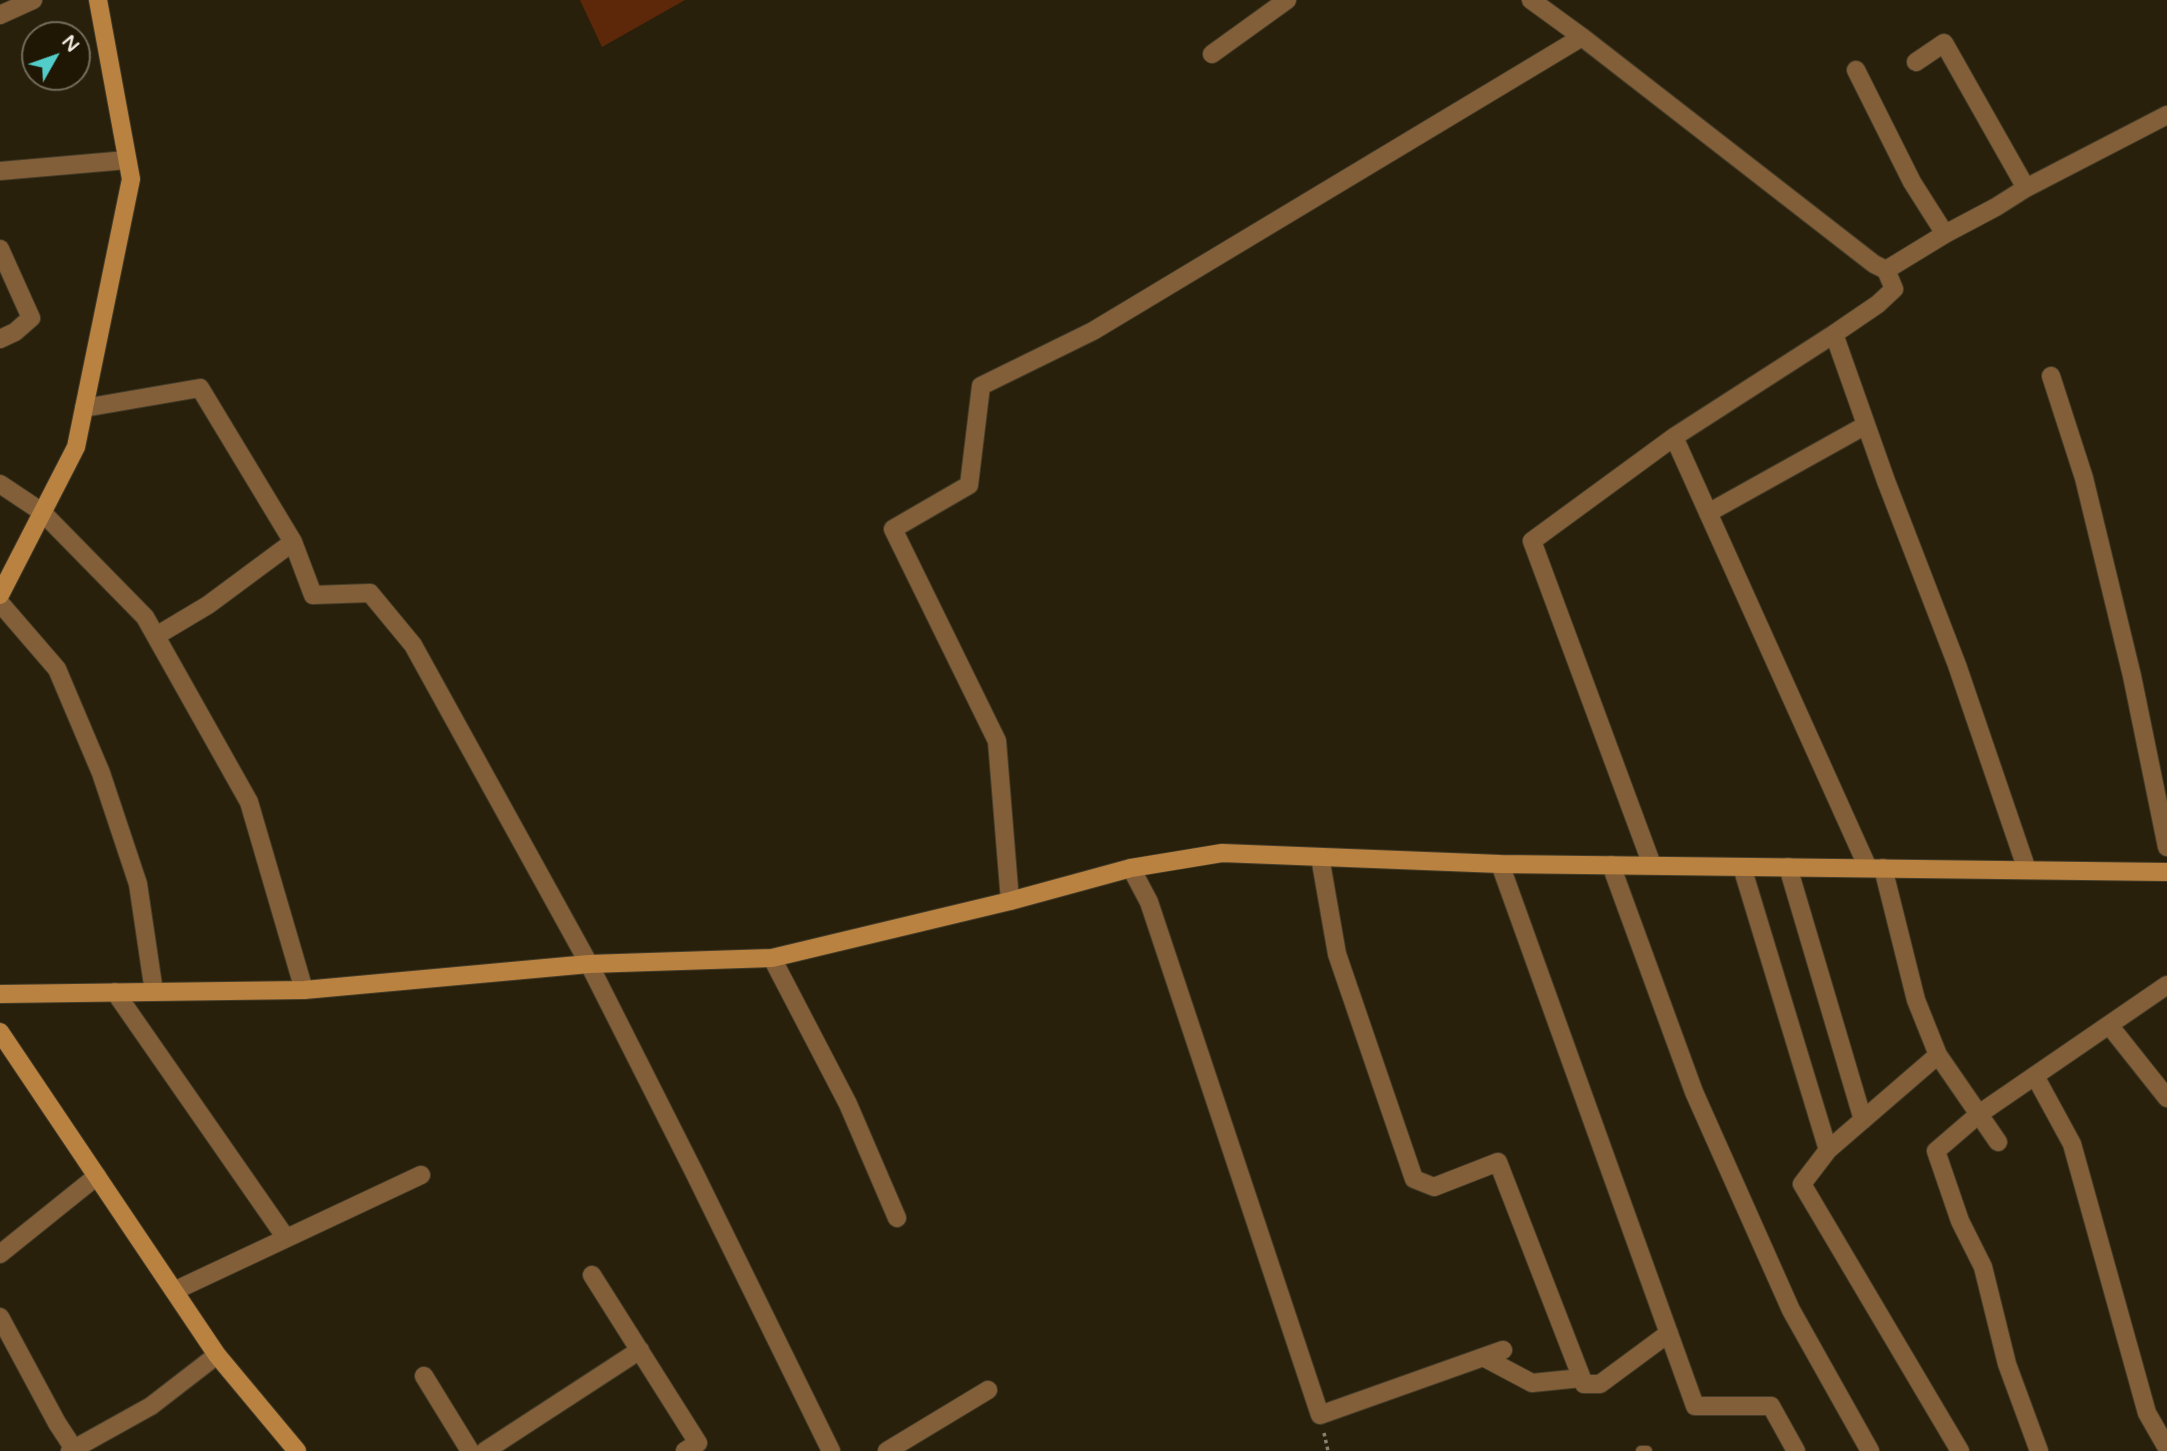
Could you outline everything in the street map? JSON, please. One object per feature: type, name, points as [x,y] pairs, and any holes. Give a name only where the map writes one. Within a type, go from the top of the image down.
[{"type":"main road","points":[[0,595],[76,447],[131,179],[98,0]]},
{"type":"main road","points":[[0,994],[304,990],[589,964],[772,958],[1010,901],[1131,868],[1222,853],[1500,864],[2167,872]]},
{"type":"main road","points":[[0,1032],[217,1354],[297,1451]]},
{"type":"street","points":[[0,15],[33,0]]},
{"type":"street","points":[[1212,54],[1287,0]]},
{"type":"street","points":[[1531,0],[1874,264],[1886,270],[1894,289],[1878,304],[1834,334],[1674,438],[1532,541],[1652,865]]},
{"type":"street","points":[[1010,901],[997,741],[892,529],[969,485],[981,386],[1093,331],[1582,37]]},
{"type":"street","points":[[1916,62],[1944,43],[2026,188]]},
{"type":"street","points":[[1856,70],[1912,182],[1945,234]]},
{"type":"street","points":[[1886,270],[2026,188],[2167,115]]},
{"type":"street","points":[[0,171],[127,160]]},
{"type":"street","points":[[0,249],[31,318],[15,332],[0,339]]},
{"type":"street","points":[[1834,334],[1957,665],[2027,870]]},
{"type":"street","points":[[2051,376],[2084,478],[2132,676],[2167,847]]},
{"type":"street","points":[[84,408],[200,388],[293,542],[313,595],[370,593],[413,645],[589,964],[831,1451]]},
{"type":"street","points":[[1708,513],[1866,425]]},
{"type":"street","points":[[1674,438],[1876,868],[1916,1000],[1938,1055],[1998,1142]]},
{"type":"street","points":[[0,484],[42,512],[145,617],[249,802],[304,990]]},
{"type":"street","points":[[156,636],[208,605],[293,542]]},
{"type":"street","points":[[0,603],[57,670],[101,773],[138,884],[155,992]]},
{"type":"street","points":[[1320,857],[1337,954],[1414,1179],[1434,1186],[1498,1162],[1584,1384],[1600,1384],[1668,1333]]},
{"type":"street","points":[[1500,864],[1695,1406],[1771,1406],[1796,1451]]},
{"type":"street","points":[[1611,865],[1700,1105],[1791,1310],[1870,1451]]},
{"type":"street","points":[[1742,867],[1828,1150]]},
{"type":"street","points":[[1787,867],[1863,1120]]},
{"type":"street","points":[[1131,868],[1149,902],[1320,1415],[1503,1350]]},
{"type":"street","points":[[772,958],[848,1104],[897,1218]]},
{"type":"street","points":[[2039,1451],[2007,1364],[1983,1267],[1960,1221],[1936,1152],[1979,1114],[2167,985]]},
{"type":"street","points":[[115,992],[286,1238]]},
{"type":"street","points":[[2109,1024],[2167,1098]]},
{"type":"street","points":[[1938,1055],[1828,1150],[1802,1184],[1959,1451]]},
{"type":"street","points":[[2035,1076],[2072,1144],[2147,1413],[2165,1441]]},
{"type":"street","points":[[174,1291],[421,1175]]},
{"type":"street","points":[[0,1254],[97,1176]]},
{"type":"street","points":[[592,1275],[698,1443],[685,1451]]},
{"type":"street","points":[[0,1317],[72,1450],[151,1406],[217,1354]]},
{"type":"street","points":[[485,1451],[640,1350]]},
{"type":"street","points":[[1483,1357],[1532,1383],[1581,1378]]},
{"type":"street","points":[[424,1376],[470,1451]]},
{"type":"street","points":[[887,1451],[988,1391]]},
{"type":"lane","points":[[1642,1451],[1647,1451]]},
{"type":"shaded area","points":[[580,0],[685,0],[602,47]]}]
